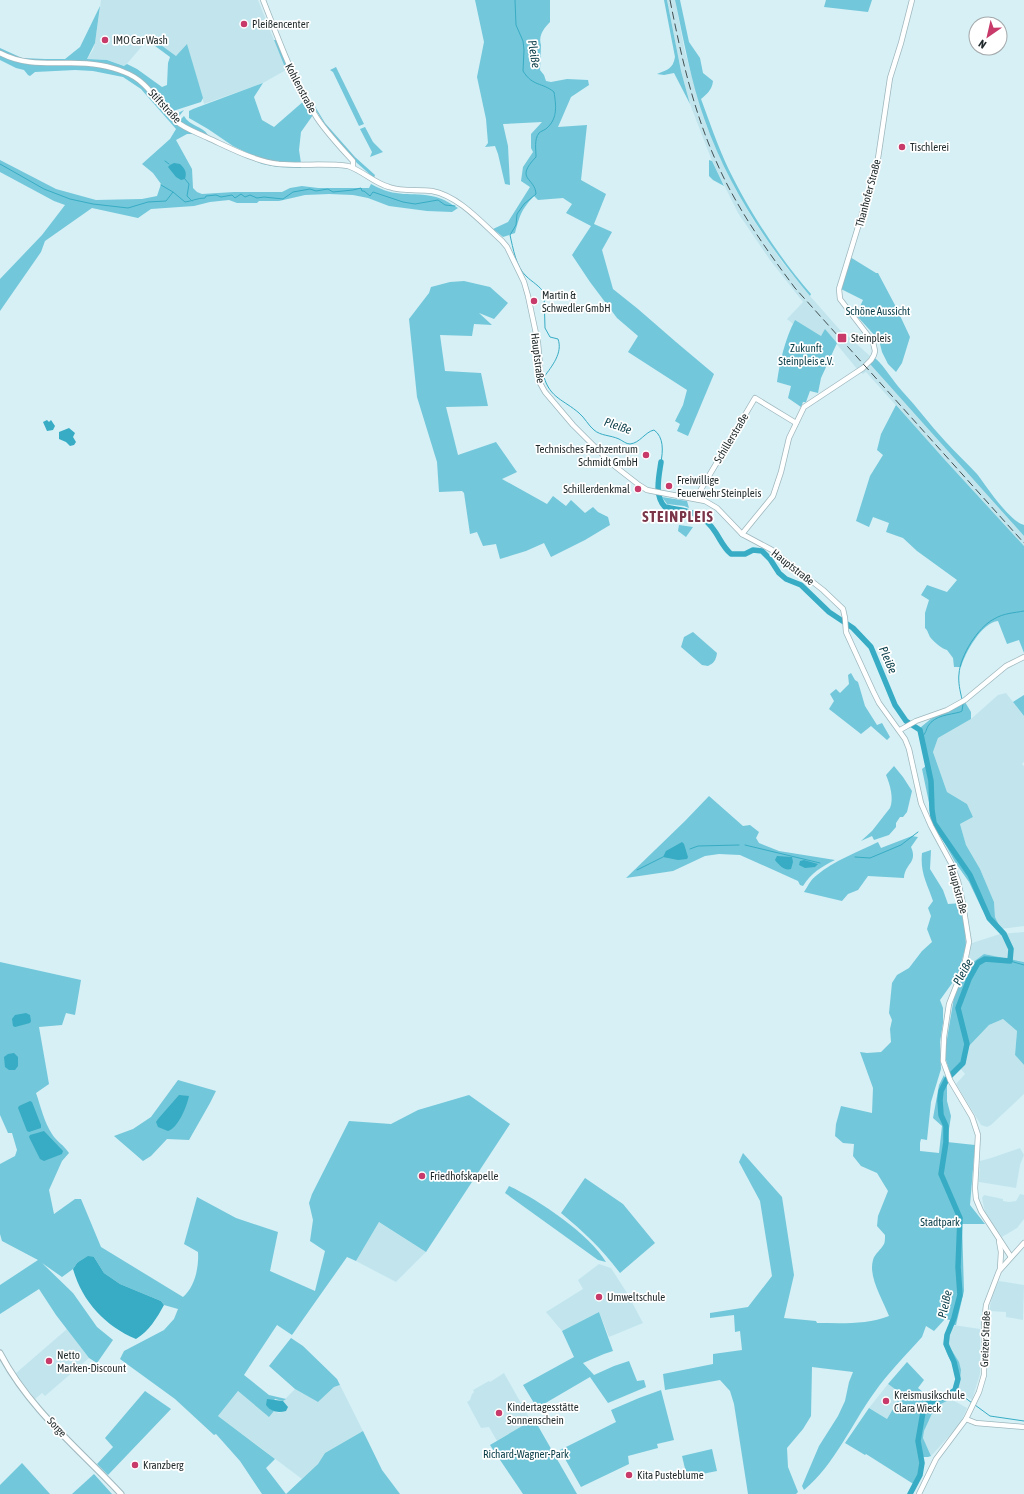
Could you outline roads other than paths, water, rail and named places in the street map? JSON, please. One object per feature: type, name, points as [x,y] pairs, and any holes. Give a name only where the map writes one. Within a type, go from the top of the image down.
[{"type":"main road","name":"Kohlenstraße","points":[[263,0],[279,43],[297,83],[317,118],[353,160],[353,167]]},
{"type":"main road","name":"Thanhofer Straße","points":[[796,423],[804,407],[860,370],[871,360],[875,351],[873,342],[840,299],[839,289],[878,165],[890,78],[912,0]]},
{"type":"main road","name":"Stiftstraße","points":[[0,53],[17,61],[30,63],[87,64],[108,67],[125,72],[145,84],[176,121],[196,132],[255,158],[278,164],[342,165],[353,167]]},
{"type":"main road","name":"Hauptstraße","points":[[353,167],[374,181],[391,188],[433,192],[450,197],[461,204],[502,241],[507,247],[526,289],[538,344],[540,383],[573,425],[614,466],[647,490],[659,493],[698,497],[717,508],[742,534],[764,545],[823,590],[843,609],[846,632],[879,703],[900,730],[909,748],[917,786],[924,809],[931,826],[952,863],[958,881],[969,942],[964,966],[949,1004],[943,1061],[950,1080],[976,1125],[978,1135],[975,1188],[976,1199],[981,1211],[1011,1256]]},
{"type":"main road","name":"Schillerstraße","points":[[698,497],[755,398],[796,423]]},
{"type":"main road","points":[[742,534],[773,496],[781,472],[789,438],[796,423]]},
{"type":"main road","points":[[900,730],[916,721],[947,710],[963,701],[1006,666],[1024,657]]},
{"type":"main road","points":[[999,1237],[1001,1252],[999,1271]]},
{"type":"main road","name":"Greizer Straße","points":[[919,1494],[936,1460],[966,1419],[975,1401],[984,1375],[984,1324],[986,1305],[999,1271],[1024,1243]]},
{"type":"main road","name":"Sorge","points":[[0,1353],[19,1385],[32,1401],[121,1494]]},
{"type":"main road","points":[[966,1419],[976,1423],[1024,1427]]},
{"type":"waterway","name":"Pleiße","points":[[515,0],[516,25],[523,41],[523,71],[530,80],[554,92],[555,102],[555,116],[551,124],[537,135],[536,157],[530,164],[526,174],[527,178],[535,188],[536,194],[524,204],[517,214],[516,225],[510,235],[515,257],[520,268],[526,276],[544,293],[545,328],[550,337],[558,339],[558,354],[544,377],[550,390],[558,398],[579,413],[597,432],[630,444],[637,442],[654,430],[660,436],[661,440],[661,462]]},
{"type":"waterway","points":[[165,161],[169,164]]},
{"type":"waterway","points":[[0,164],[44,189],[70,199],[93,204],[128,208],[148,202],[166,201],[173,192],[185,202],[205,198],[206,196],[216,195],[221,197],[232,195],[235,198],[241,194],[245,197],[250,195],[257,198],[264,197],[283,199],[293,192],[310,189],[316,191],[328,189],[333,192],[361,188],[362,191],[370,196],[373,192],[403,202],[415,204],[438,200],[445,205],[455,206]]},
{"type":"waterway","points":[[185,179],[189,184],[187,196],[192,201]]},
{"type":"waterway","points":[[161,185],[173,192]]},
{"type":"waterway","name":"Pleiße","points":[[661,462],[658,479],[658,492],[659,497],[665,507],[688,511],[706,521],[716,533],[724,547],[731,554],[745,554],[753,550],[762,551],[770,559],[779,573],[786,579],[801,585],[829,612],[853,628],[871,647],[895,705],[906,721],[920,730],[931,781],[934,823],[970,875],[989,918],[1004,934],[1011,949],[1010,961],[985,959],[978,963],[969,979],[958,1008],[967,1044],[963,1063],[947,1079],[941,1091],[941,1115],[946,1126],[946,1142],[941,1174],[960,1218],[958,1267],[960,1295],[954,1318],[947,1335],[946,1344],[954,1362],[958,1379],[955,1390],[945,1397],[927,1404],[923,1412],[918,1441],[922,1463],[920,1475],[910,1494]]},
{"type":"waterway","points":[[962,699],[959,680],[960,667],[966,651],[976,635],[988,623],[998,617],[1005,614],[1024,611]]},
{"type":"waterway","points":[[922,737],[931,722],[938,718],[962,711],[963,704]]},
{"type":"waterway","points":[[855,857],[870,858],[901,845],[918,832]]},
{"type":"waterway","points":[[690,849],[698,846],[739,845]]},
{"type":"waterway","points":[[745,845],[820,863]]},
{"type":"waterway","points":[[637,870],[663,857]]},
{"type":"waterway","points":[[1010,961],[1024,965]]},
{"type":"waterway","points":[[955,1390],[972,1403]]},
{"type":"waterway","points":[[975,1405],[990,1416],[1024,1421]]},
{"type":"railway","points":[[670,0],[683,62],[694,102],[708,142],[724,178],[752,227],[795,288],[1024,543]]},
{"type":"place","name":"Pleißencenter","points":[[244,24]]},
{"type":"place","name":"IMO Car Wash","points":[[105,40]]},
{"type":"place","name":"Tischlerei","points":[[902,147]]},
{"type":"place","name":"Martin & Schwedler GmbH","points":[[534,301]]},
{"type":"place","name":"Steinpleis","points":[[842,338]]},
{"type":"place","name":"Technisches Fachzentrum Schmidt GmbH","points":[[646,455]]},
{"type":"place","name":"Freiwillige Feuerwehr Steinpleis","points":[[669,486]]},
{"type":"place","name":"Schillerdenkmal","points":[[638,489]]},
{"type":"place","name":"Friedhofskapelle","points":[[422,1176]]},
{"type":"place","name":"Umweltschule","points":[[599,1297]]},
{"type":"place","name":"Netto Marken-Discount","points":[[49,1361]]},
{"type":"place","name":"Kreismusikschule Clara Wieck","points":[[886,1401]]},
{"type":"place","name":"Kindertagesstätte Sonnenschein","points":[[499,1413]]},
{"type":"place","name":"Kranzberg","points":[[135,1465]]},
{"type":"place","name":"Kita Pusteblume","points":[[629,1475]]},
{"type":"district","name":"STEINPLEIS","points":[[678,517]]},
{"type":"park label","name":"Schöne Aussicht","points":[[878,311]]},
{"type":"park label","name":"Zukunft Steinpleis e.V.","points":[[806,354]]},
{"type":"park label","name":"Stadtpark","points":[[940,1222]]},
{"type":"park label","name":"Richard-Wagner-Park","points":[[526,1454]]}]
